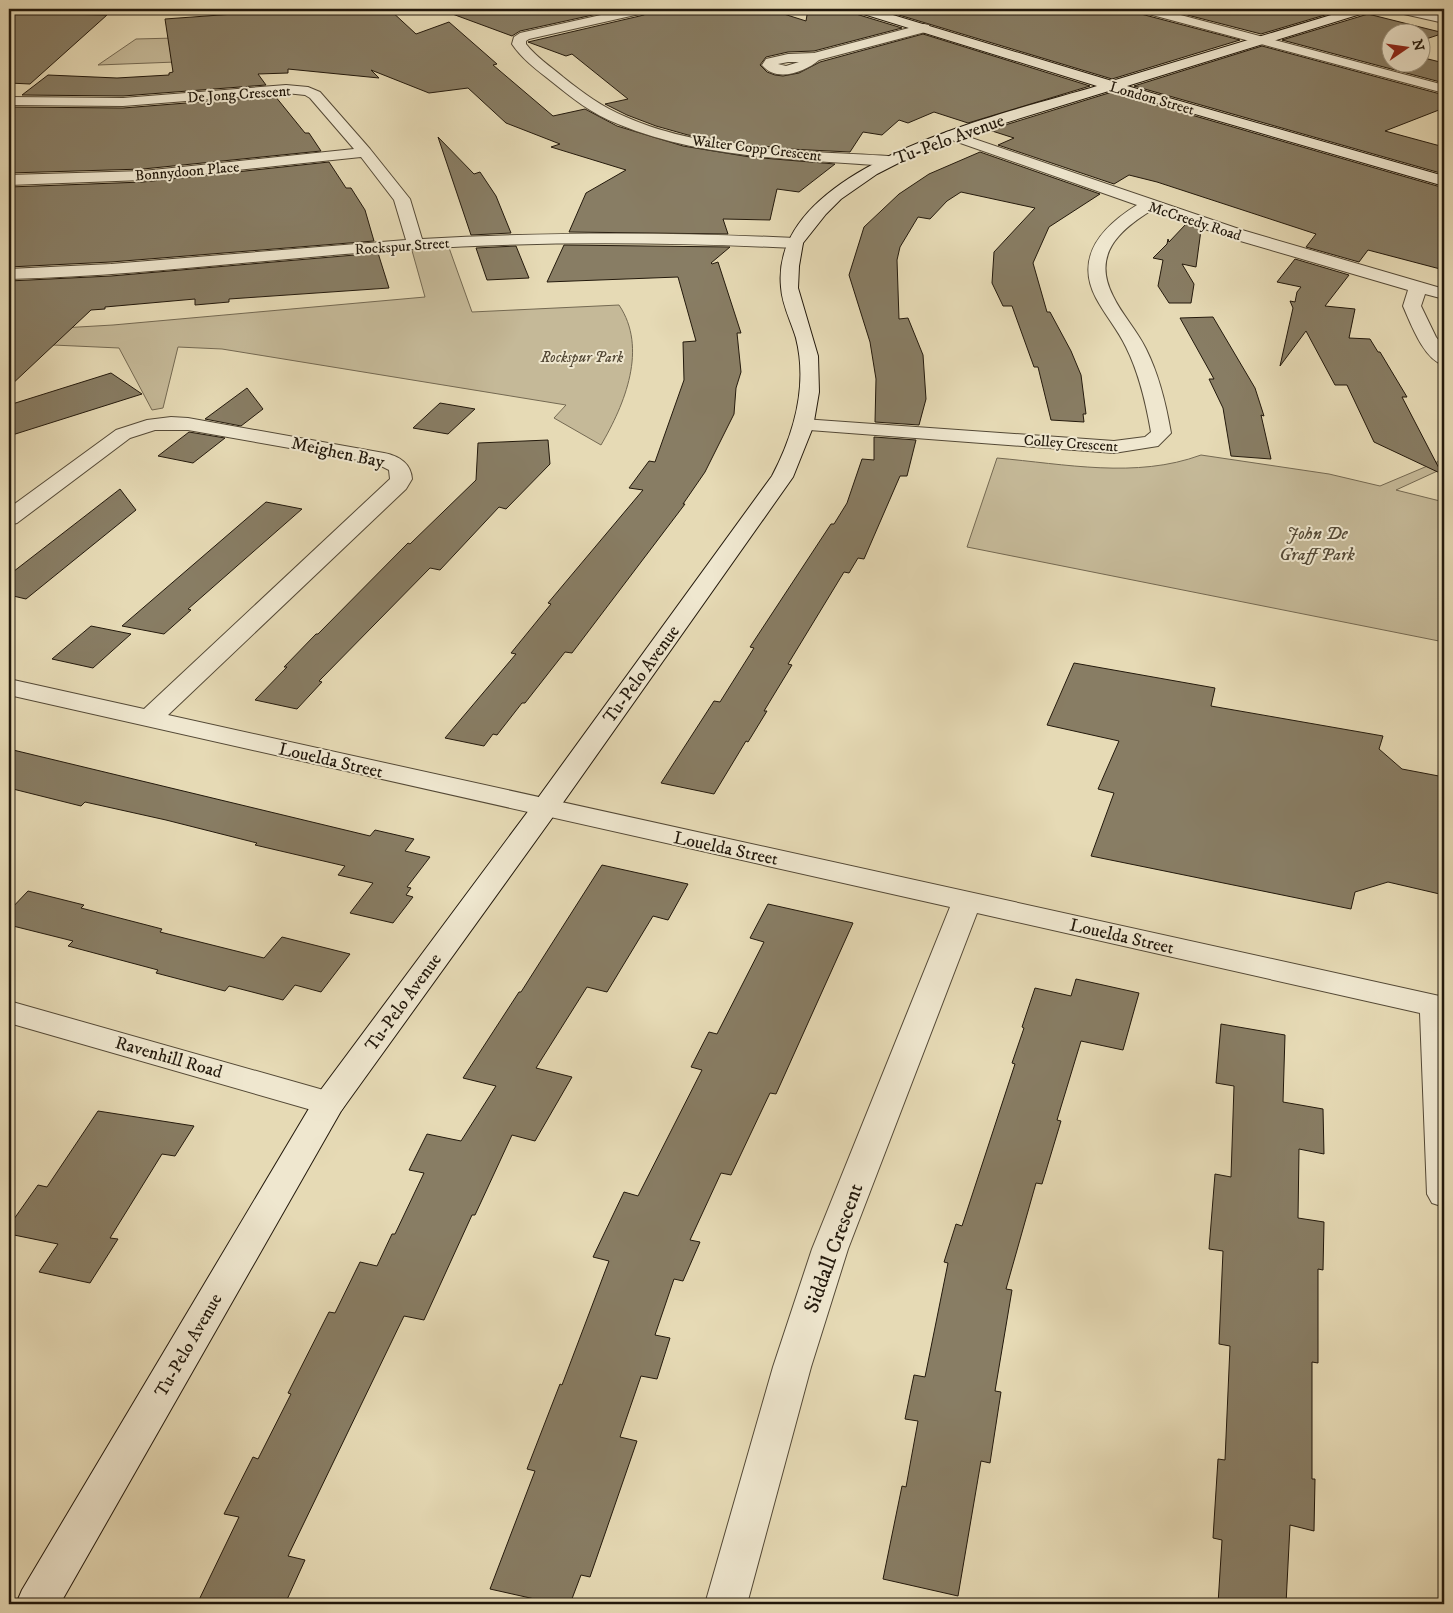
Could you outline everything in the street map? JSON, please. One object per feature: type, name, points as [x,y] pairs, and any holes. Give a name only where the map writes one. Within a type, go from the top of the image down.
[{"type":"street","name":"Walter Copp Crescent","points":[[644,9],[525,36],[519,40],[518,44],[591,105],[613,117],[637,126],[688,140],[738,148],[888,161]]},
{"type":"street","name":"London Street","points":[[861,9],[1113,86],[1444,181]]},
{"type":"street","points":[[1145,9],[1444,88]]},
{"type":"street","name":"Tu-Pelo Avenue","points":[[37,1604],[329,1103],[546,808],[774,490],[789,464],[803,425],[809,388],[809,364],[805,338],[790,292],[790,264],[795,243],[814,217],[842,190],[888,161],[920,146],[1364,9]]},
{"type":"street","points":[[1399,9],[1444,20]]},
{"type":"street","points":[[814,57],[924,28]]},
{"type":"street","name":"De Jong Crescent","points":[[9,101],[123,102],[297,89],[314,94],[365,152],[402,199],[410,218],[415,244]]},
{"type":"street","name":"McCreedy Road","points":[[951,135],[1236,234],[1444,294]]},
{"type":"street","name":"Bonnydoon Place","points":[[9,180],[110,177],[184,172],[365,152]]},
{"type":"street","name":"Colley Crescent","points":[[803,425],[1114,447],[1151,442],[1161,433],[1158,415],[1136,349],[1104,295],[1098,279],[1097,256],[1109,234],[1127,218],[1149,205]]},
{"type":"street","name":"Rockspur Street","points":[[9,274],[88,270],[415,244],[556,237],[690,238],[795,243]]},
{"type":"street","points":[[1418,287],[1412,306],[1427,338],[1444,359]]},
{"type":"street","name":"Meighen Bay","points":[[9,518],[123,434],[146,425],[160,423],[188,424],[377,457],[395,464],[399,468],[401,479],[398,484],[150,718]]},
{"type":"street","name":"Louelda Street","points":[[9,687],[1439,1007]]},
{"type":"street","name":"Siddall Crescent","points":[[726,1604],[790,1376],[830,1249],[967,901]]},
{"type":"street","points":[[1439,1007],[1444,1194]]},
{"type":"street","name":"Ravenhill Road","points":[[9,1012],[329,1103]]},
{"type":"green space","points":[[175,38],[176,62],[98,65],[136,39]]},
{"type":"green space","name":"Rockspur Park","points":[[448,245],[472,312],[619,305],[628,322],[632,339],[630,376],[618,412],[601,445],[554,418],[566,405],[222,349],[178,347],[163,408],[152,410],[119,348],[9,343],[9,331],[113,325],[425,297],[411,247]]},
{"type":"green space","name":"John De Graff Park","points":[[1201,455],[1329,474],[1380,486],[1444,459],[1444,468],[1396,490],[1444,502],[1444,642],[967,547],[997,458],[1074,466],[1126,468],[1176,462]]},
{"type":"building","points":[[303,9],[389,9],[416,34],[449,22],[497,64],[493,65],[553,116],[585,109],[617,126],[683,146],[750,157],[835,164],[799,192],[777,189],[770,220],[723,219],[728,234],[569,232],[586,193],[626,170],[551,147],[560,144],[506,123],[468,88],[429,93],[371,70],[379,78],[288,69],[288,73],[258,74],[266,85],[123,96],[22,95],[48,75],[117,78],[169,75],[169,73],[173,72],[165,19]]},
{"type":"building","points":[[448,9],[620,9],[520,31],[512,36],[447,12]]},
{"type":"building","points":[[652,9],[768,9],[806,21],[808,9],[853,9],[856,14],[902,28],[814,51],[788,52],[766,57],[760,65],[767,72],[775,75],[783,76],[799,73],[820,62],[923,34],[1090,86],[968,123],[934,112],[908,123],[899,120],[882,135],[863,132],[850,152],[789,149],[688,135],[627,115],[605,104],[628,99],[572,54],[566,56],[528,42],[644,15]]},
{"type":"building","points":[[879,9],[1137,9],[1141,14],[1240,40],[1112,79]]},
{"type":"building","points":[[1164,9],[1345,9],[1261,34]]},
{"type":"building","points":[[9,13],[107,15],[30,84],[9,83]]},
{"type":"building","points":[[1368,14],[1400,22],[1380,22],[1380,66],[1282,40]]},
{"type":"building","points":[[1430,30],[1444,33],[1430,38]]},
{"type":"building","points":[[1262,46],[1444,95],[1444,108],[1385,131],[1444,147],[1444,174],[1134,86]]},
{"type":"building","points":[[1430,60],[1444,63],[1444,83],[1403,72],[1430,72]]},
{"type":"building","points":[[1112,92],[1444,188],[1444,270],[1368,250],[1359,262],[1306,247],[1316,234],[1157,182],[1129,175],[1114,184],[998,145],[1014,138],[989,130]]},
{"type":"building","points":[[275,96],[305,133],[309,133],[321,151],[143,169],[9,173],[9,107],[123,108]]},
{"type":"building","points":[[438,137],[474,174],[480,172],[496,196],[511,233],[471,235]]},
{"type":"building","points":[[980,152],[1100,194],[1049,227],[1033,263],[1047,312],[1050,312],[1071,351],[1081,375],[1086,414],[1083,414],[1084,422],[1051,420],[1038,367],[1034,367],[1012,306],[1003,306],[992,283],[994,252],[1035,208],[961,192],[947,201],[930,219],[918,217],[900,247],[897,260],[899,319],[908,318],[923,355],[926,399],[919,425],[875,422],[876,379],[870,342],[849,275],[864,227],[899,194],[929,174]]},
{"type":"building","points":[[329,162],[346,188],[351,188],[365,210],[374,241],[111,262],[9,267],[9,187],[143,182]]},
{"type":"building","points":[[1186,224],[1201,230],[1196,267],[1182,264],[1194,284],[1191,303],[1169,303],[1158,286],[1163,260],[1153,258],[1167,244],[1168,239],[1169,242]]},
{"type":"building","points":[[564,245],[730,247],[711,263],[718,262],[741,333],[737,333],[741,372],[736,388],[734,414],[705,472],[683,504],[685,504],[572,653],[565,652],[525,703],[522,703],[497,735],[493,734],[484,746],[445,738],[516,654],[511,653],[551,604],[548,603],[643,490],[629,488],[649,461],[655,462],[684,380],[683,342],[696,341],[678,277],[547,282]]},
{"type":"building","points":[[516,246],[529,278],[487,280],[476,248]]},
{"type":"building","points":[[378,253],[389,288],[229,299],[229,302],[195,305],[195,299],[105,307],[105,309],[91,310],[9,387],[9,281],[111,276]]},
{"type":"building","points":[[1295,259],[1349,275],[1325,306],[1355,309],[1349,338],[1370,339],[1378,352],[1380,352],[1407,397],[1402,397],[1442,474],[1374,442],[1347,385],[1335,385],[1306,331],[1280,366],[1293,308],[1290,301],[1295,302],[1297,292],[1301,287],[1277,282]]},
{"type":"building","points":[[1213,317],[1255,388],[1264,416],[1261,415],[1271,459],[1231,456],[1223,408],[1209,379],[1214,379],[1180,318]]},
{"type":"building","points":[[111,373],[142,394],[9,436],[9,405]]},
{"type":"building","points":[[247,388],[263,409],[241,426],[205,419]]},
{"type":"building","points":[[440,403],[475,409],[448,434],[413,428]]},
{"type":"building","points":[[189,432],[225,438],[193,463],[158,456]]},
{"type":"building","points":[[874,437],[916,440],[907,476],[900,476],[864,559],[858,558],[849,573],[844,572],[788,664],[792,665],[764,711],[767,711],[748,742],[746,741],[714,794],[661,783],[714,701],[720,702],[754,648],[750,647],[831,524],[834,524],[847,503],[862,459],[874,460]]},
{"type":"building","points":[[548,440],[550,464],[506,509],[499,507],[440,570],[430,568],[319,681],[322,682],[297,709],[255,700],[316,634],[408,543],[410,544],[476,480],[478,443]]},
{"type":"building","points":[[120,489],[136,510],[26,599],[9,595],[9,575]]},
{"type":"building","points":[[266,502],[302,509],[188,609],[191,610],[164,634],[122,626]]},
{"type":"building","points":[[91,626],[131,634],[93,668],[52,659]]},
{"type":"building","points":[[1074,663],[1215,688],[1211,706],[1383,736],[1379,749],[1402,769],[1444,777],[1444,895],[1388,882],[1355,892],[1351,909],[1091,856],[1114,793],[1098,789],[1119,741],[1047,725]]},
{"type":"building","points":[[9,749],[370,836],[375,830],[414,839],[405,851],[430,857],[407,887],[411,888],[406,895],[413,897],[393,923],[350,913],[373,883],[338,875],[345,866],[255,845],[257,843],[166,820],[85,802],[81,806],[9,788]]},
{"type":"building","points":[[602,865],[688,884],[668,920],[653,916],[607,992],[587,987],[536,1068],[572,1077],[535,1141],[512,1135],[475,1215],[472,1215],[424,1320],[404,1316],[288,1556],[305,1560],[285,1604],[197,1604],[239,1517],[224,1514],[253,1457],[258,1459],[291,1394],[288,1393],[329,1312],[335,1313],[360,1262],[377,1266],[392,1234],[395,1234],[424,1173],[409,1170],[427,1134],[461,1141],[496,1086],[463,1078],[519,992],[521,992]]},
{"type":"building","points":[[28,891],[84,905],[81,908],[162,929],[160,932],[264,958],[282,937],[350,954],[321,992],[295,985],[283,1000],[229,986],[225,991],[156,973],[158,970],[68,946],[73,941],[9,925],[9,911]]},
{"type":"building","points":[[768,904],[853,923],[776,1094],[770,1093],[731,1175],[721,1173],[690,1240],[700,1242],[683,1281],[674,1279],[655,1335],[670,1338],[657,1379],[641,1376],[620,1437],[637,1441],[590,1577],[581,1575],[570,1604],[557,1604],[490,1589],[535,1471],[527,1469],[560,1384],[562,1385],[609,1261],[593,1257],[624,1192],[638,1196],[702,1070],[691,1067],[709,1032],[717,1034],[764,942],[750,938]]},
{"type":"building","points":[[1076,979],[1139,993],[1123,1050],[1081,1041],[1057,1120],[1061,1121],[1042,1184],[1036,1183],[1006,1289],[1012,1290],[995,1391],[1001,1392],[990,1463],[981,1461],[958,1596],[883,1579],[902,1486],[906,1487],[918,1421],[905,1419],[914,1375],[925,1377],[948,1263],[944,1262],[956,1224],[962,1226],[1015,1064],[1012,1063],[1035,988],[1071,996]]},
{"type":"building","points":[[1221,1024],[1285,1035],[1283,1102],[1323,1109],[1324,1154],[1299,1149],[1298,1218],[1324,1222],[1323,1270],[1318,1269],[1318,1363],[1312,1362],[1312,1479],[1315,1479],[1314,1531],[1290,1525],[1286,1604],[1218,1604],[1222,1540],[1213,1538],[1218,1459],[1225,1460],[1230,1346],[1219,1344],[1223,1251],[1209,1249],[1215,1174],[1231,1177],[1234,1086],[1216,1083]]},
{"type":"building","points":[[98,1111],[194,1126],[175,1156],[162,1154],[110,1238],[118,1239],[90,1283],[39,1272],[58,1244],[9,1234],[9,1226],[38,1185],[47,1187]]}]
